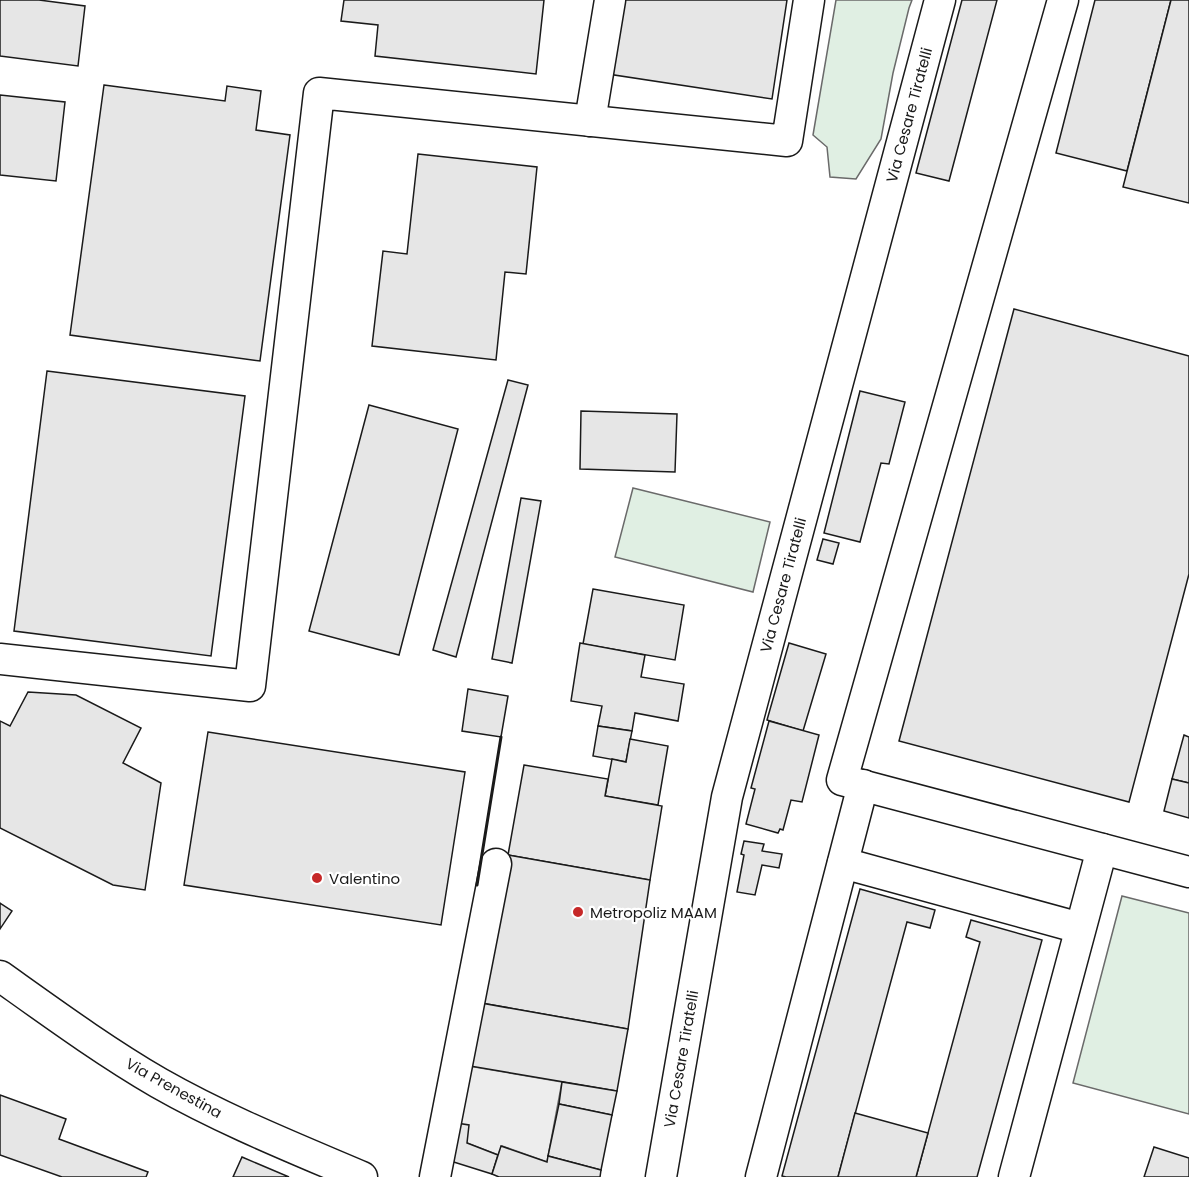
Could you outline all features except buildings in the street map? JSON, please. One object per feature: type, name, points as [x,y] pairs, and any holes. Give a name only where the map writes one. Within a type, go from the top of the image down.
[{"type":"street","points":[[590,121],[610,0]]},
{"type":"street","points":[[0,659],[250,686],[319,93],[787,141],[809,0]]},
{"type":"street","name":"Via Cesare Tiratelli","points":[[661,1177],[727,796],[940,0]]},
{"type":"street","points":[[1063,0],[842,780],[1189,872]]},
{"type":"street","points":[[760,1177],[863,786]]},
{"type":"street","points":[[1014,1177],[1102,849]]},
{"type":"street","points":[[843,863],[1080,928]]},
{"type":"street","points":[[435,1177],[496,864]]},
{"type":"street","name":"Via Prenestina","points":[[0,976],[88,1037],[159,1082],[246,1127],[362,1177]]},
{"type":"green space","points":[[836,0],[912,0],[893,73],[881,139],[856,179],[830,177],[827,147],[813,135]]},
{"type":"green space","points":[[633,488],[770,522],[753,592],[615,557]]},
{"type":"green space","points":[[1122,896],[1189,913],[1189,1114],[1073,1083]]},
{"type":"shaded area","points":[[457,1064],[562,1082],[547,1162],[502,1146],[498,1155],[467,1143],[447,1121]]},
{"type":"wall","points":[[477,885],[501,737]]},
{"type":"place","name":"Valentino","points":[[317,878]]},
{"type":"place","name":"Metropoliz MAAM","points":[[578,912]]}]
